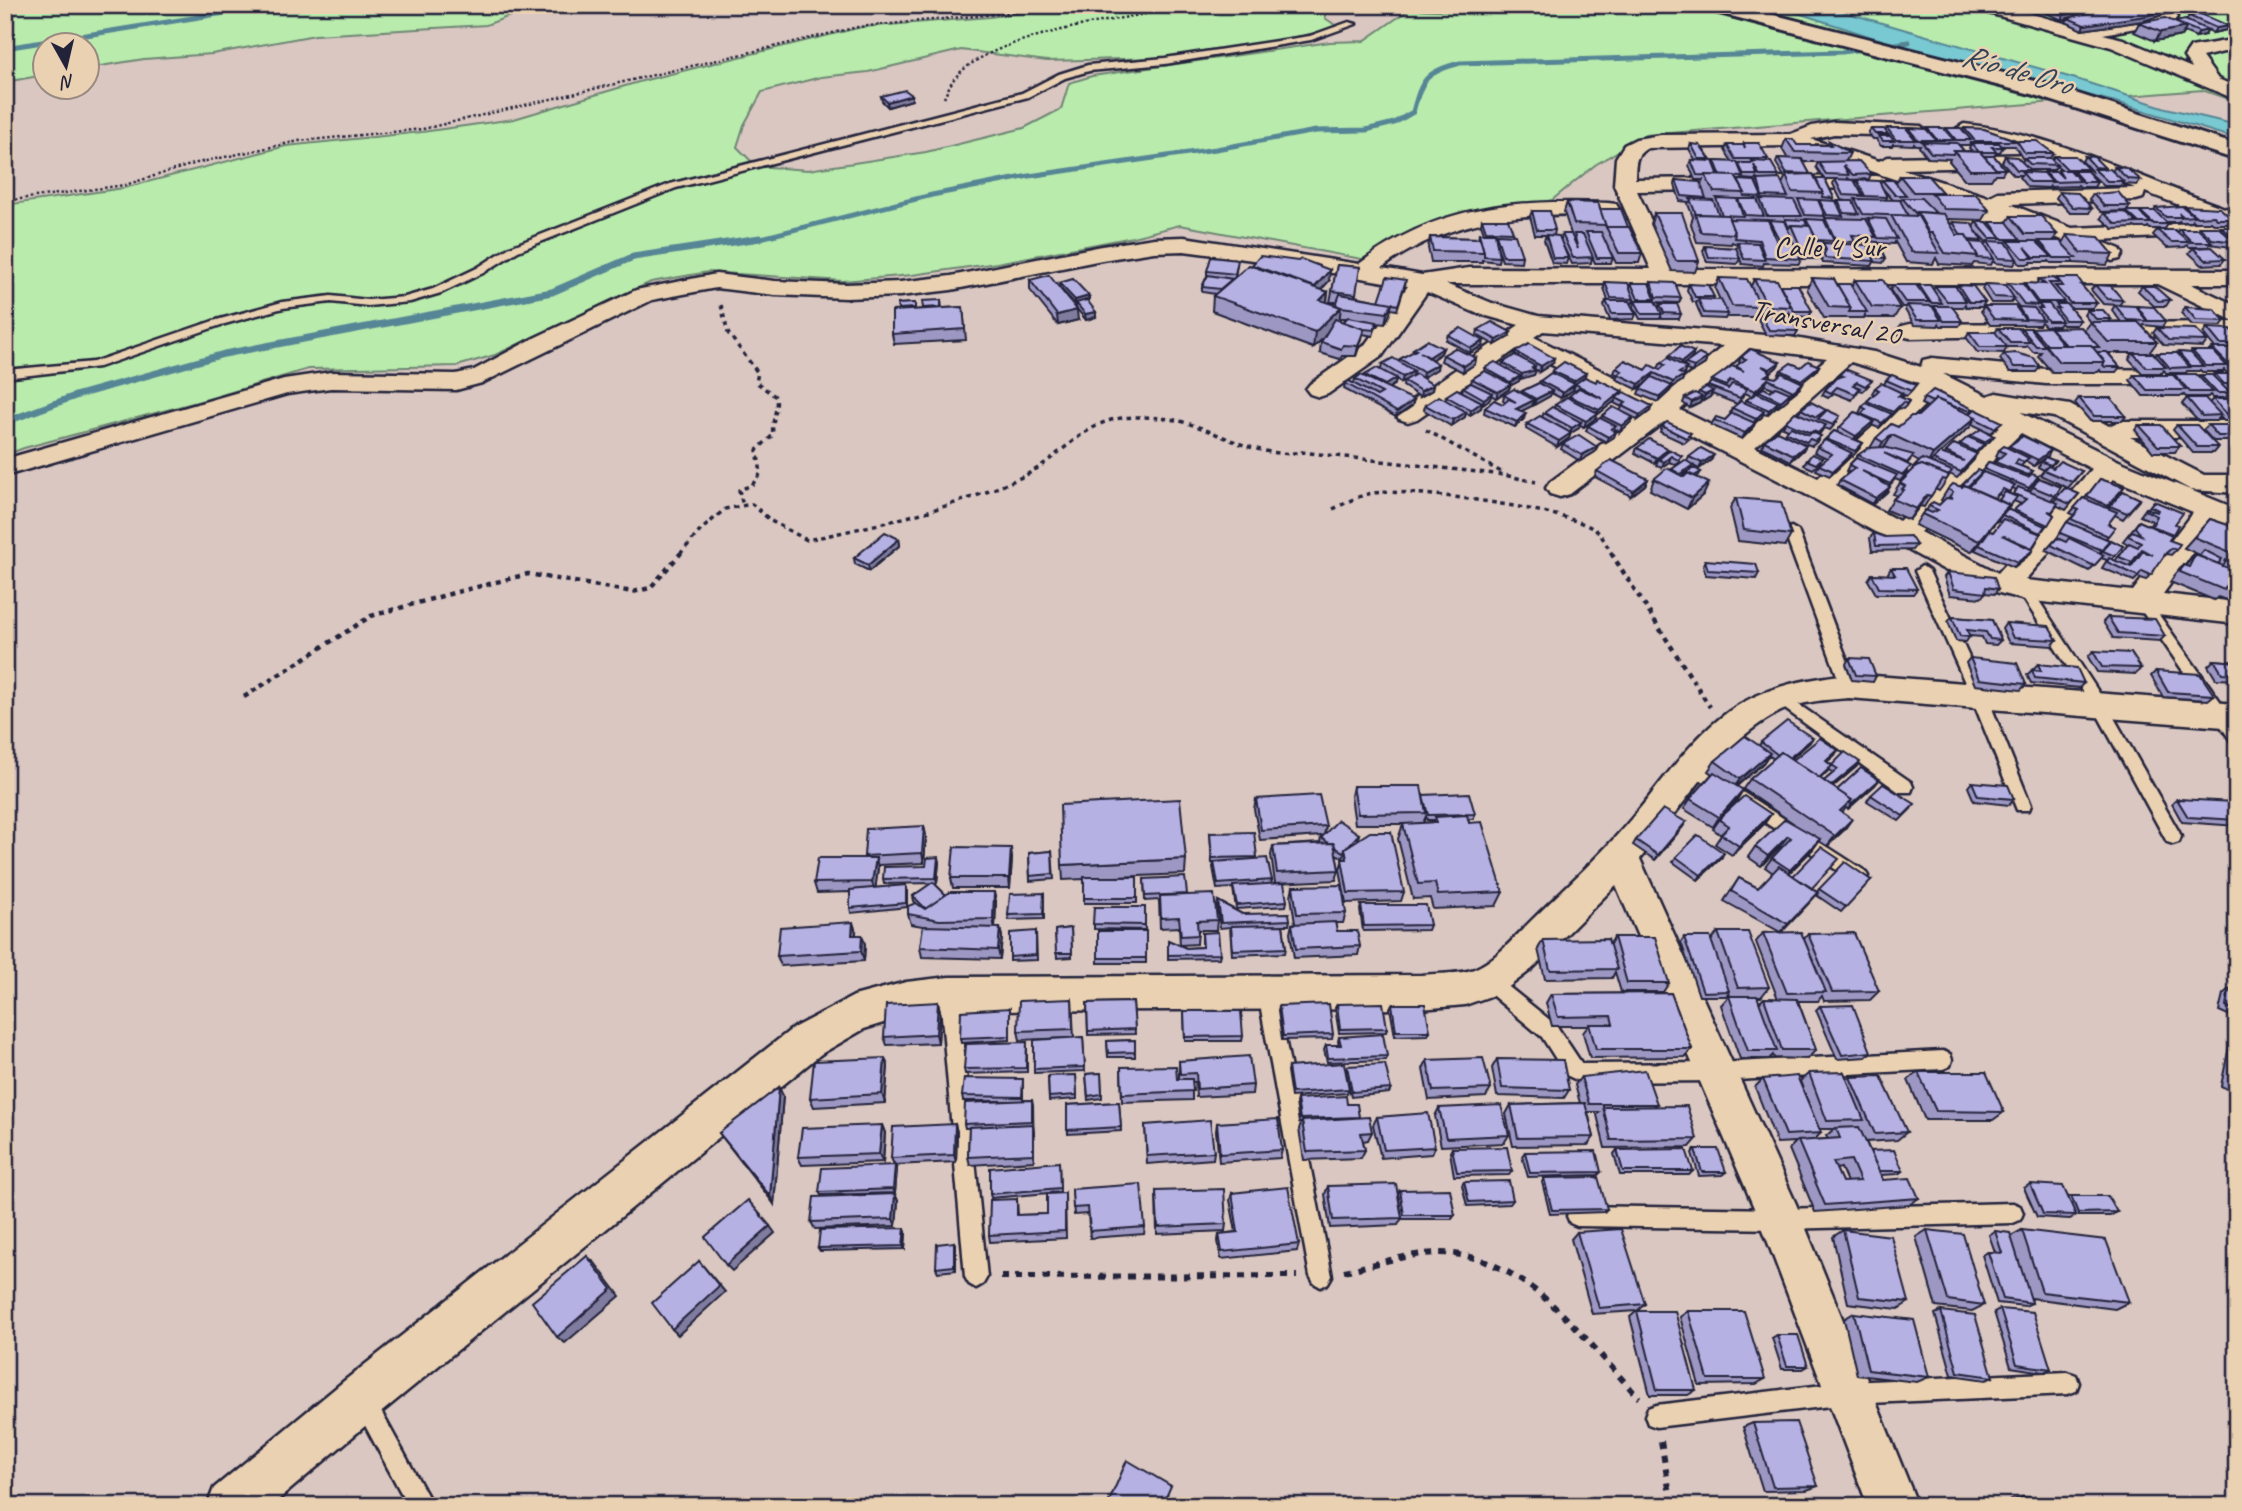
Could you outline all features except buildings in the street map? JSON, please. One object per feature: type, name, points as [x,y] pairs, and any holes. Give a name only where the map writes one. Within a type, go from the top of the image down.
[{"type":"main road","points":[[1711,5],[2039,89],[2237,153]]},
{"type":"street","points":[[1980,5],[2083,32],[2127,47],[2237,94]]},
{"type":"street","points":[[2004,12],[2040,5]]},
{"type":"street","points":[[2083,32],[2168,17],[2149,5]]},
{"type":"street","points":[[2213,85],[2193,57],[2197,51],[2237,44]]},
{"type":"street","points":[[1795,140],[1803,133],[1824,128],[1942,129],[2001,135],[2089,160],[2206,209],[2237,219]]},
{"type":"street","points":[[1666,276],[1625,185],[1626,158],[1631,149],[1643,143],[1795,140],[1976,199],[2070,234],[2237,315]]},
{"type":"street","points":[[1870,164],[1941,160],[2089,160]]},
{"type":"street","points":[[1625,185],[1925,183]]},
{"type":"street","points":[[1976,199],[2166,193]]},
{"type":"street","points":[[1364,271],[1394,248],[1420,233],[1451,223],[1535,209],[1639,216],[1670,222]]},
{"type":"street","points":[[1880,222],[1973,222],[2021,215],[2206,209]]},
{"type":"street","points":[[2070,234],[2237,227]]},
{"type":"street","points":[[5,468],[49,453],[284,387],[331,380],[456,382],[482,376],[543,343],[644,295],[716,281],[822,290],[900,289],[964,281],[1128,249],[1184,244],[1422,282],[1402,314],[1373,351],[1319,389]]},
{"type":"street","name":"Calle 4 Sur","points":[[1422,282],[1469,275],[2237,277]]},
{"type":"street","points":[[1876,278],[1932,372]]},
{"type":"street","name":"Transversal 20","points":[[1422,282],[1484,308],[1527,331],[1744,340],[1847,353],[1932,372],[2018,421],[2109,467],[2237,520]]},
{"type":"street","points":[[1910,331],[2237,329]]},
{"type":"street","points":[[1408,414],[1527,331],[1663,411],[1903,533],[1961,567],[2014,588],[2237,613]]},
{"type":"street","points":[[1560,488],[1663,411],[1744,340]]},
{"type":"street","points":[[1738,448],[1847,353]]},
{"type":"street","points":[[1821,491],[1932,372],[2033,377],[2237,377]]},
{"type":"street","points":[[2033,377],[2061,410],[2186,478],[2201,484],[2237,484]]},
{"type":"street","points":[[1979,400],[2061,410]]},
{"type":"street","points":[[1903,533],[2018,421]]},
{"type":"street","points":[[2096,429],[2237,429]]},
{"type":"street","points":[[2014,588],[2109,467]]},
{"type":"street","points":[[2142,601],[2209,510]]},
{"type":"street","points":[[232,1506],[361,1398],[807,1041],[854,1014],[906,999],[949,993],[1422,992],[1464,988],[1488,981],[1514,961],[1621,856],[1691,765],[1726,731],[1749,712],[1779,697],[1802,690],[1849,686],[2100,706],[2232,723]]},
{"type":"street","points":[[1621,856],[1781,1219],[1893,1506]]},
{"type":"lane","points":[[5,374],[95,365],[217,323],[282,305],[331,299],[368,303],[406,300],[437,291],[481,270],[514,249],[673,186],[1025,95],[1062,76],[1088,68],[1165,61],[1311,38],[1352,24]]},
{"type":"lane","points":[[1791,531],[1849,686]]},
{"type":"lane","points":[[1922,571],[1979,696],[2023,805]]},
{"type":"lane","points":[[2014,588],[2100,706],[2173,837]]},
{"type":"lane","points":[[2142,601],[2232,723]]},
{"type":"lane","points":[[1779,697],[1905,788]]},
{"type":"lane","points":[[1691,765],[1859,876]]},
{"type":"lane","points":[[1488,981],[1549,1031],[1573,1069],[1581,1073],[1718,1072],[1943,1060]]},
{"type":"lane","points":[[949,993],[976,1277]]},
{"type":"lane","points":[[1268,993],[1321,1276]]},
{"type":"lane","points":[[1577,1216],[1781,1219],[2013,1213]]},
{"type":"lane","points":[[1656,1416],[1848,1393],[2068,1383]]},
{"type":"lane","points":[[361,1398],[421,1506]]},
{"type":"path","points":[[5,201],[125,185],[197,163],[299,141],[422,129],[858,27],[1091,5]]},
{"type":"path","points":[[934,117],[955,78],[989,55],[1041,37],[1150,13],[1154,5]]},
{"type":"path","points":[[716,281],[728,333],[758,373],[756,382],[776,397],[778,410],[771,422],[774,435],[757,450],[761,473],[752,485],[739,490],[743,506]]},
{"type":"path","points":[[1408,414],[1409,420],[1504,475]]},
{"type":"path","points":[[244,697],[371,616],[528,574],[633,592],[650,588],[701,530],[725,509],[752,504],[771,522],[807,540],[855,530],[939,509],[1028,474],[1090,430],[1120,418],[1178,420],[1265,452],[1302,452],[1504,475],[1560,488]]},
{"type":"path","points":[[1333,509],[1373,493],[1415,493],[1511,506],[1582,523],[1597,531],[1726,731]]},
{"type":"path","points":[[976,1277],[1321,1276],[1440,1252],[1484,1259],[1524,1283],[1569,1324],[1656,1416],[1672,1506]]},
{"type":"green space","points":[[5,5],[539,5],[486,25],[315,35],[212,54],[144,59],[102,66],[102,32],[32,32],[32,77],[5,82]]},
{"type":"green space","points":[[1078,5],[1325,5],[1325,18],[1338,27],[1290,39],[1160,58],[1047,61],[961,50],[868,72],[821,77],[762,92],[744,125],[737,147],[756,166],[808,170],[926,152],[1024,128],[1061,109],[1069,83],[1092,76],[1330,42],[1364,41],[1410,9],[1460,11],[1458,5],[2237,5],[2237,102],[2202,90],[1645,135],[1595,165],[1552,200],[1426,227],[1367,260],[1180,225],[1133,237],[997,263],[912,275],[843,281],[708,272],[651,282],[495,355],[457,366],[308,369],[5,455],[5,205],[124,188],[286,146],[514,119],[642,81],[862,27],[990,17]]},
{"type":"water","name":"Río de Oro","points":[[1773,5],[1820,5],[2076,79],[2166,108],[2237,125],[2237,139],[2116,102],[1952,63]]},
{"type":"waterway","points":[[5,48],[274,5]]},
{"type":"waterway","points":[[753,240],[932,195],[1029,176],[1216,149],[1316,131],[1366,130],[1394,123],[1413,112],[1419,91],[1427,78],[1460,63],[1842,52],[1909,42]]},
{"type":"waterway","points":[[5,422],[78,395],[224,354],[552,292],[633,257],[760,238]]}]
